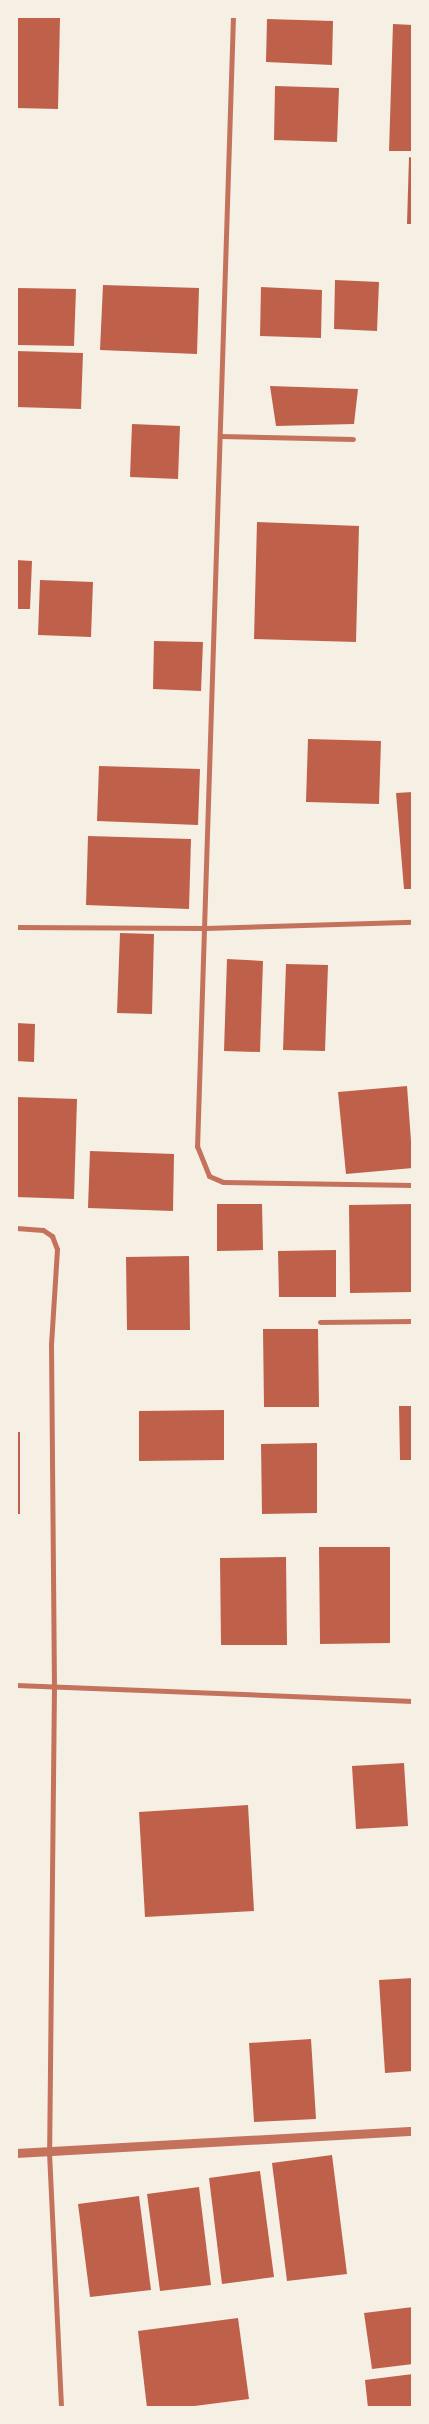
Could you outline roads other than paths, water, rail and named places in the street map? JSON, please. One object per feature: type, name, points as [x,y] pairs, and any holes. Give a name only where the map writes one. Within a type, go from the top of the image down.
[{"type":"street","points":[[233,16],[198,1146],[209,1176],[223,1182],[413,1185]]},
{"type":"street","points":[[220,436],[354,439]]},
{"type":"street","points":[[16,927],[205,928],[413,922]]},
{"type":"street","points":[[16,1228],[43,1230],[52,1236],[57,1249],[51,1344],[54,1686],[49,2152],[61,2408]]},
{"type":"street","points":[[320,1322],[413,1320]]},
{"type":"street","points":[[16,1685],[413,1701]]},
{"type":"street","points":[[16,2153],[413,2131]]}]
